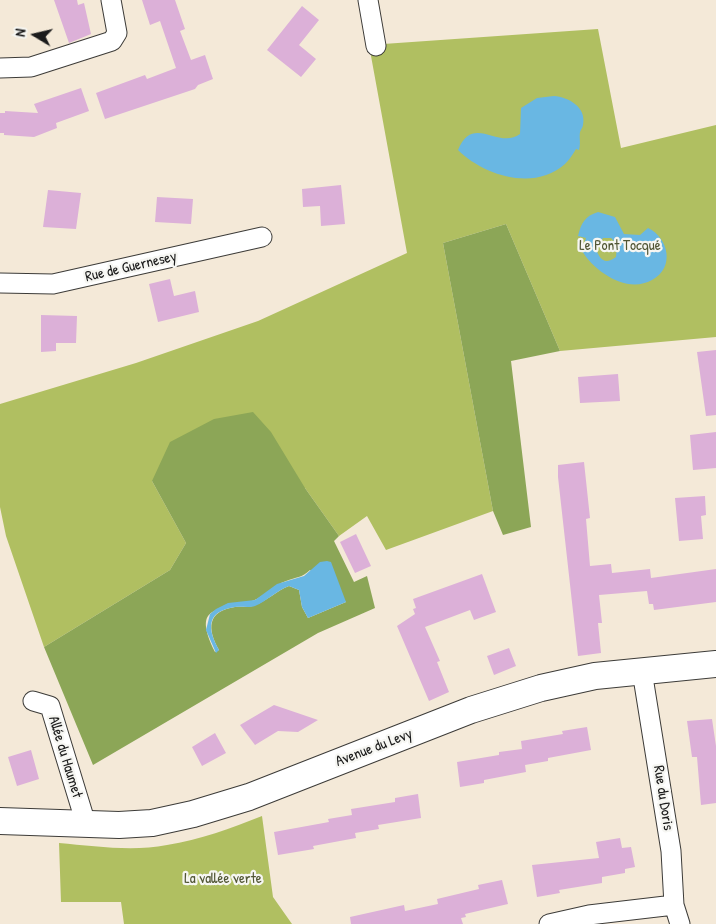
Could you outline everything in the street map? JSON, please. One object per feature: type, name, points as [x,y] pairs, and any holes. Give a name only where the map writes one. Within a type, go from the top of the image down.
[{"type":"street","points":[[0,68],[43,64],[112,41],[117,33],[111,0]]},
{"type":"street","points":[[368,0],[376,46]]},
{"type":"street","name":"Rue de Guernesey","points":[[0,284],[53,284],[262,237]]},
{"type":"street","name":"Avenue du Levy","points":[[0,821],[86,824],[152,823],[194,814],[250,797],[471,710],[524,693],[595,676],[716,664]]},
{"type":"street","name":"Rue du Doris","points":[[642,671],[671,851],[674,905],[680,924]]},
{"type":"street","name":"Allée du Haumet","points":[[33,701],[50,706],[86,824]]},
{"type":"street","points":[[549,924],[589,915],[674,905]]},
{"type":"green space","name":"Le Pont Tocqué","points":[[598,29],[621,148],[716,125],[716,337],[560,351],[506,224],[443,243],[493,511],[386,550],[367,516],[339,536],[305,488],[152,481],[186,543],[170,570],[44,647],[6,536],[0,507],[0,404],[136,363],[258,321],[407,253],[369,45]]},
{"type":"green space","points":[[506,224],[560,351],[511,361],[531,527],[503,535],[493,511],[443,243]]},
{"type":"green space","points":[[253,412],[271,432],[305,488],[339,536],[334,541],[354,582],[367,576],[375,608],[318,633],[93,765],[44,647],[170,570],[186,543],[152,481],[170,442],[214,419]],"holes":[[[310,570],[346,602],[308,618],[302,607],[299,590],[289,586],[253,606],[235,607],[219,612],[214,617],[211,628],[219,650],[215,652],[208,636],[207,617],[212,612],[252,601],[282,583],[302,576]]]},
{"type":"green space","name":"La vallée verte","points":[[262,816],[273,897],[292,924],[124,924],[121,902],[61,902],[59,843],[113,848],[154,847],[203,837]]},
{"type":"water","points":[[554,96],[565,98],[579,108],[582,113],[583,126],[580,132],[579,150],[576,149],[565,164],[553,172],[539,177],[509,177],[481,167],[458,150],[464,139],[471,134],[478,133],[512,138],[520,134],[521,108],[537,98]]},
{"type":"water","points":[[598,212],[615,217],[624,234],[640,235],[648,228],[661,239],[665,246],[666,261],[659,275],[642,284],[622,283],[603,273],[588,259],[582,251],[586,238],[578,236],[584,221]],"holes":[[[603,238],[611,238],[617,244],[616,257],[606,261],[599,256],[596,249]]]},
{"type":"water","points":[[320,562],[331,562],[346,602],[308,618],[302,607],[299,590],[289,586],[255,606],[225,609],[214,617],[212,622],[212,635],[219,650],[216,653],[206,630],[210,614],[216,609],[228,603],[255,600],[277,584],[304,576]]},
{"type":"building","points":[[54,0],[77,0],[78,5],[84,3],[91,34],[69,43]]},
{"type":"building","points":[[142,0],[175,0],[185,29],[180,31],[191,60],[205,55],[213,79],[198,85],[195,89],[105,119],[96,93],[145,75],[147,79],[176,68],[160,21],[150,25]]},
{"type":"building","points":[[302,6],[319,20],[299,45],[316,59],[301,77],[267,50]]},
{"type":"building","points":[[81,88],[89,111],[56,123],[57,128],[34,137],[4,135],[4,133],[0,133],[0,113],[5,113],[5,111],[38,113],[34,104]]},
{"type":"building","points":[[341,185],[345,224],[321,226],[320,206],[303,207],[302,189]]},
{"type":"building","points":[[48,190],[81,193],[76,229],[43,227]]},
{"type":"building","points":[[157,197],[193,199],[191,224],[155,222]]},
{"type":"building","points":[[170,279],[174,296],[195,291],[199,312],[158,322],[149,284]]},
{"type":"building","points":[[41,315],[77,316],[76,343],[56,343],[56,351],[41,352]]},
{"type":"building","points":[[716,350],[716,415],[706,416],[697,352]]},
{"type":"building","points":[[618,374],[620,401],[580,403],[578,377]]},
{"type":"building","points":[[716,432],[716,468],[693,470],[690,435]]},
{"type":"building","points":[[584,462],[590,518],[586,519],[590,566],[611,564],[612,573],[650,569],[651,578],[716,569],[716,602],[654,610],[653,604],[649,604],[647,591],[599,595],[602,623],[598,623],[601,653],[578,656],[558,465]]},
{"type":"building","points":[[705,496],[706,515],[701,516],[703,539],[679,541],[675,498]]},
{"type":"building","points":[[356,534],[371,566],[355,573],[340,542]]},
{"type":"building","points":[[482,574],[496,612],[474,620],[470,610],[425,627],[440,661],[437,662],[449,692],[429,701],[397,626],[415,614],[413,609],[416,608],[413,599]]},
{"type":"building","points":[[509,648],[516,666],[494,675],[487,656]]},
{"type":"building","points":[[274,705],[318,720],[298,732],[278,731],[255,745],[240,725]]},
{"type":"building","points":[[712,719],[716,746],[716,803],[701,805],[697,757],[692,757],[687,721]]},
{"type":"building","points":[[587,727],[591,750],[548,758],[548,761],[525,765],[526,772],[484,780],[484,783],[460,787],[457,762],[499,755],[499,752],[522,749],[521,741],[563,734],[562,731]]},
{"type":"building","points":[[215,733],[226,753],[202,766],[192,747]]},
{"type":"building","points":[[31,750],[39,779],[17,786],[8,757]]},
{"type":"building","points":[[418,794],[421,818],[378,825],[379,829],[355,833],[356,838],[313,846],[314,849],[278,855],[274,832],[329,822],[328,819],[352,815],[351,809],[395,802],[395,798]]},
{"type":"building","points":[[620,838],[622,848],[631,847],[635,867],[625,869],[625,873],[602,877],[602,883],[559,890],[560,893],[537,897],[532,865],[599,858],[596,842]]},
{"type":"building","points":[[502,880],[508,904],[465,914],[466,917],[461,918],[463,924],[351,924],[350,917],[404,905],[405,911],[438,904],[437,899],[479,889],[478,885]]}]
